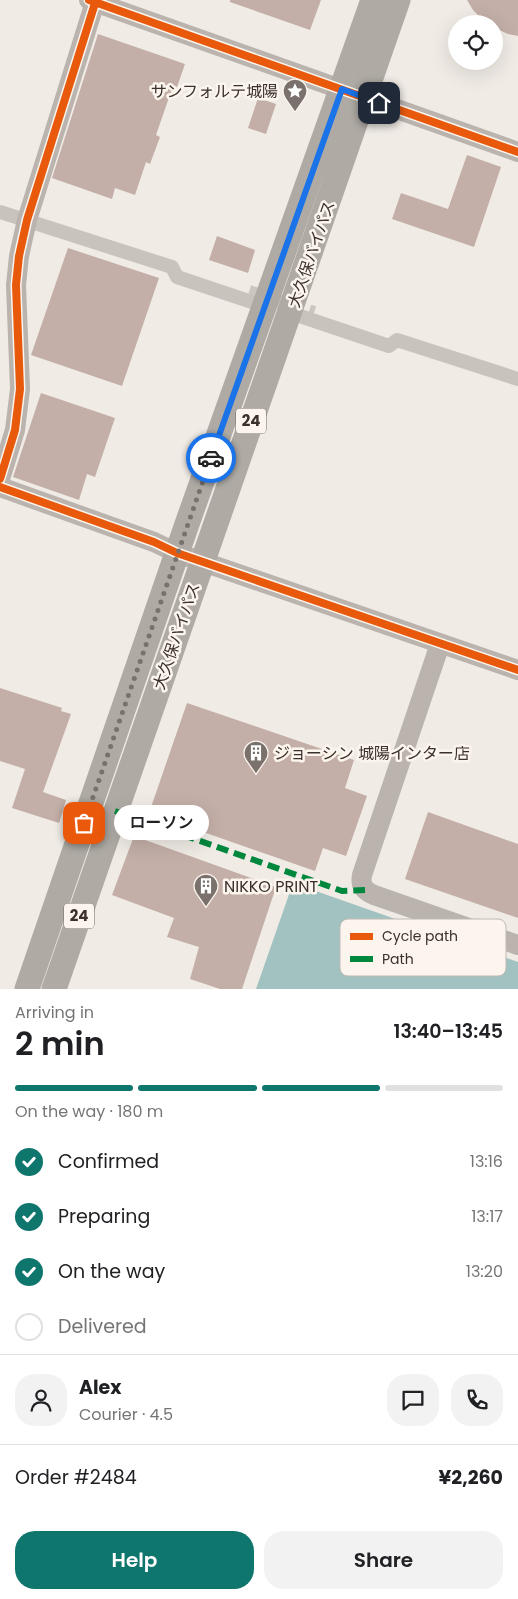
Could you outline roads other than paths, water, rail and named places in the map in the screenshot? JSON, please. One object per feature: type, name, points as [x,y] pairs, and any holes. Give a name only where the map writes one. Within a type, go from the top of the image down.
[{"type":"highway","name":"大久保バイパス","points":[[54,989],[202,561],[302,313],[373,0]]},
{"type":"highway","name":"大久保バイパス","points":[[27,989],[177,553],[257,299],[398,0]]},
{"type":"street","points":[[0,479],[15,430],[20,389],[16,285],[26,220],[94,1],[518,152]]},
{"type":"street","points":[[0,212],[172,267],[257,299]]},
{"type":"street","points":[[172,267],[177,277],[257,299]]},
{"type":"street","points":[[302,313],[389,346],[397,340]]},
{"type":"street","points":[[302,313],[397,340],[518,379]]},
{"type":"street","points":[[0,487],[154,542],[177,553],[518,670]]},
{"type":"street","points":[[440,644],[362,875],[362,885],[368,893],[443,919]]},
{"type":"street","points":[[506,941],[518,945]]},
{"type":"water","points":[[293,883],[396,919],[340,919],[340,976],[506,976],[506,958],[518,962],[518,989],[256,989]]},
{"type":"tunnel","points":[[249,292],[314,313]]},
{"type":"place","name":"サンフォルテ城陽","points":[[295,112]]},
{"type":"place","name":"ジョーシン 城陽インター店","points":[[256,774]]},
{"type":"place","name":"ローソン","points":[[84,823]]},
{"type":"place","name":"NIKKO PRINT","points":[[206,907]]}]
